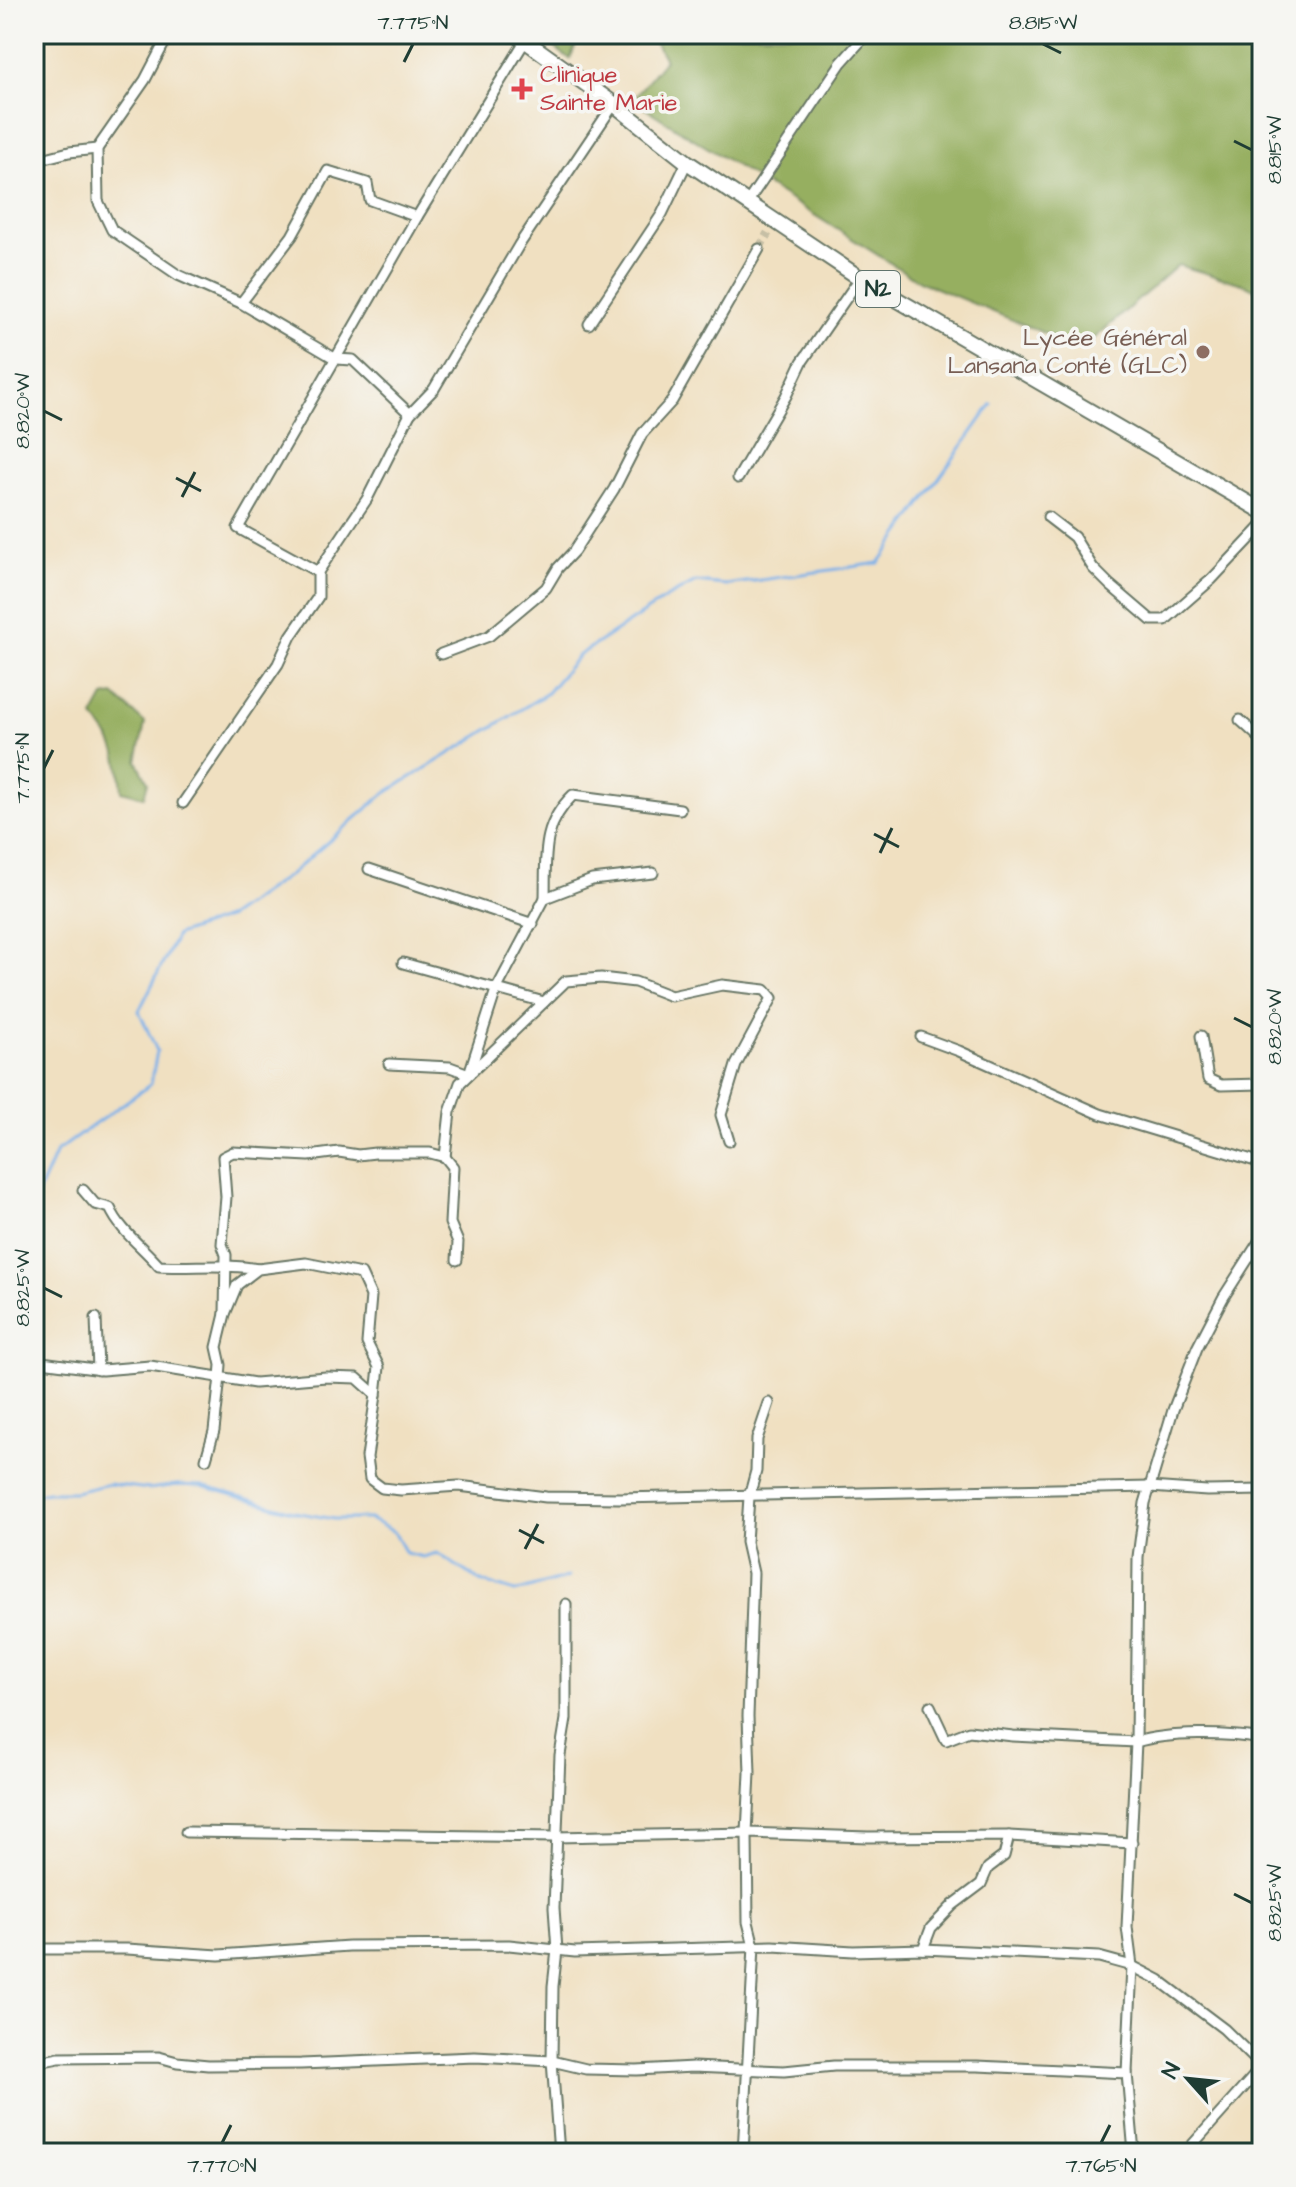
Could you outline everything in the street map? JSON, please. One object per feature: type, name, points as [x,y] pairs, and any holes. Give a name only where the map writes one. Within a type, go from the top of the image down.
[{"type":"highway","name":"N2","points":[[520,37],[747,203],[771,228],[1262,511]]},
{"type":"street","points":[[169,34],[145,80],[97,149],[98,201],[112,230],[178,275],[241,303],[336,359],[353,360],[410,414]]},
{"type":"street","points":[[747,203],[841,63],[867,34]]},
{"type":"street","points":[[318,572],[238,528],[520,37]]},
{"type":"street","points":[[183,803],[278,664],[291,636],[318,597],[318,572],[367,499],[410,414],[434,389],[519,245],[614,104]]},
{"type":"street","points":[[34,161],[97,149]]},
{"type":"street","points":[[589,324],[662,214],[687,162]]},
{"type":"street","points":[[241,303],[292,236],[328,171],[367,183],[370,200],[417,217]]},
{"type":"street","points":[[441,654],[489,636],[546,588],[614,489],[642,434],[672,401],[759,249]]},
{"type":"street","points":[[738,478],[786,396],[802,362],[860,278]]},
{"type":"street","points":[[1048,517],[1074,537],[1093,568],[1110,585],[1151,620],[1165,620],[1175,614],[1262,526]]},
{"type":"street","points":[[1240,720],[1262,740]]},
{"type":"street","points":[[469,1074],[496,990],[545,898],[547,834],[558,810],[573,795],[680,809]]},
{"type":"street","points":[[369,869],[533,924]]},
{"type":"street","points":[[545,898],[592,880],[653,873]]},
{"type":"street","points":[[403,963],[544,1002]]},
{"type":"street","points":[[445,1157],[450,1112],[460,1083],[566,981],[601,978],[635,982],[671,996],[722,985],[765,990],[772,998],[736,1065],[721,1115],[729,1141]]},
{"type":"street","points":[[1201,1036],[1208,1079],[1221,1085],[1262,1084]]},
{"type":"street","points":[[921,1037],[1100,1114],[1262,1163]]},
{"type":"street","points":[[389,1064],[450,1067],[469,1074]]},
{"type":"street","points":[[225,1314],[226,1264],[222,1244],[226,1197],[223,1157],[233,1152],[309,1156],[339,1152],[358,1155],[430,1153],[445,1157],[453,1167],[450,1223],[458,1242],[457,1260]]},
{"type":"street","points":[[83,1190],[95,1204],[110,1208],[116,1222],[159,1266],[190,1268],[226,1264],[258,1269],[306,1263],[361,1274],[368,1283],[371,1296],[367,1343],[379,1367],[367,1457],[370,1479],[382,1488],[401,1490],[459,1486],[546,1497],[749,1497],[865,1491],[1150,1487],[1207,1491],[1262,1490]]},
{"type":"street","points":[[1134,2153],[1127,2073],[1132,1966],[1127,1927],[1136,1742],[1138,1557],[1145,1503],[1173,1410],[1197,1348],[1223,1298],[1262,1237]]},
{"type":"street","points":[[206,1459],[214,1431],[221,1365],[217,1347],[225,1314],[237,1285],[258,1269]]},
{"type":"street","points":[[96,1318],[98,1370]]},
{"type":"street","points":[[34,1361],[98,1370],[150,1366],[255,1383],[326,1377],[357,1378],[376,1395]]},
{"type":"street","points":[[743,2153],[754,1946],[748,1922],[747,1833],[753,1573],[746,1542],[749,1497],[756,1471],[757,1439],[769,1403]]},
{"type":"street","points":[[559,2153],[552,2061],[557,1950],[554,1908],[556,1837],[560,1755],[566,1719],[566,1604]]},
{"type":"street","points":[[930,1706],[946,1740],[969,1731],[1136,1742],[1149,1738],[1183,1737],[1247,1736],[1262,1739]]},
{"type":"street","points":[[186,1832],[556,1837],[747,1833],[868,1837],[1009,1836],[1132,1843]]},
{"type":"street","points":[[923,1949],[931,1928],[953,1905],[981,1884],[988,1868],[1004,1856],[1009,1836]]},
{"type":"street","points":[[34,1949],[127,1949],[219,1955],[349,1946],[509,1945],[575,1952],[754,1946],[1099,1957],[1132,1966],[1159,1980],[1224,2029],[1261,2065],[1185,2153]]},
{"type":"street","points":[[34,2063],[59,2058],[159,2057],[208,2065],[315,2064],[475,2057],[552,2061],[586,2069],[693,2067],[784,2071],[834,2066],[963,2066],[1127,2073]]},
{"type":"green space","points":[[536,34],[580,34],[570,59]]},
{"type":"green space","points":[[651,34],[1241,34],[1262,45],[1262,293],[1246,285],[1178,265],[1082,349],[919,281],[632,100],[665,60]]},
{"type":"green space","points":[[114,695],[145,723],[137,761],[148,782],[144,797],[122,791],[115,751],[93,717],[104,697]]},
{"type":"waterway","points":[[34,1202],[56,1152],[151,1084],[157,1051],[139,1011],[177,935],[229,917],[289,875],[384,794],[546,694],[578,656],[696,582],[726,585],[879,563],[992,404]]},
{"type":"waterway","points":[[34,1495],[75,1492],[109,1484],[149,1489],[177,1485],[202,1486],[299,1513],[334,1519],[370,1519],[394,1532],[406,1553],[423,1557],[437,1553],[480,1581],[515,1592],[568,1577]]},
{"type":"waterway","points":[[34,2146],[60,2144],[84,2153]]},
{"type":"waterway","points":[[143,2153],[146,2150],[166,2153]]},
{"type":"tunnel","points":[[759,249],[768,233]]},
{"type":"place","name":"Clinique Sainte Marie","points":[[522,89]]},
{"type":"place","name":"Lycée Général Lansana Conté (GLC)","points":[[1203,352]]}]
